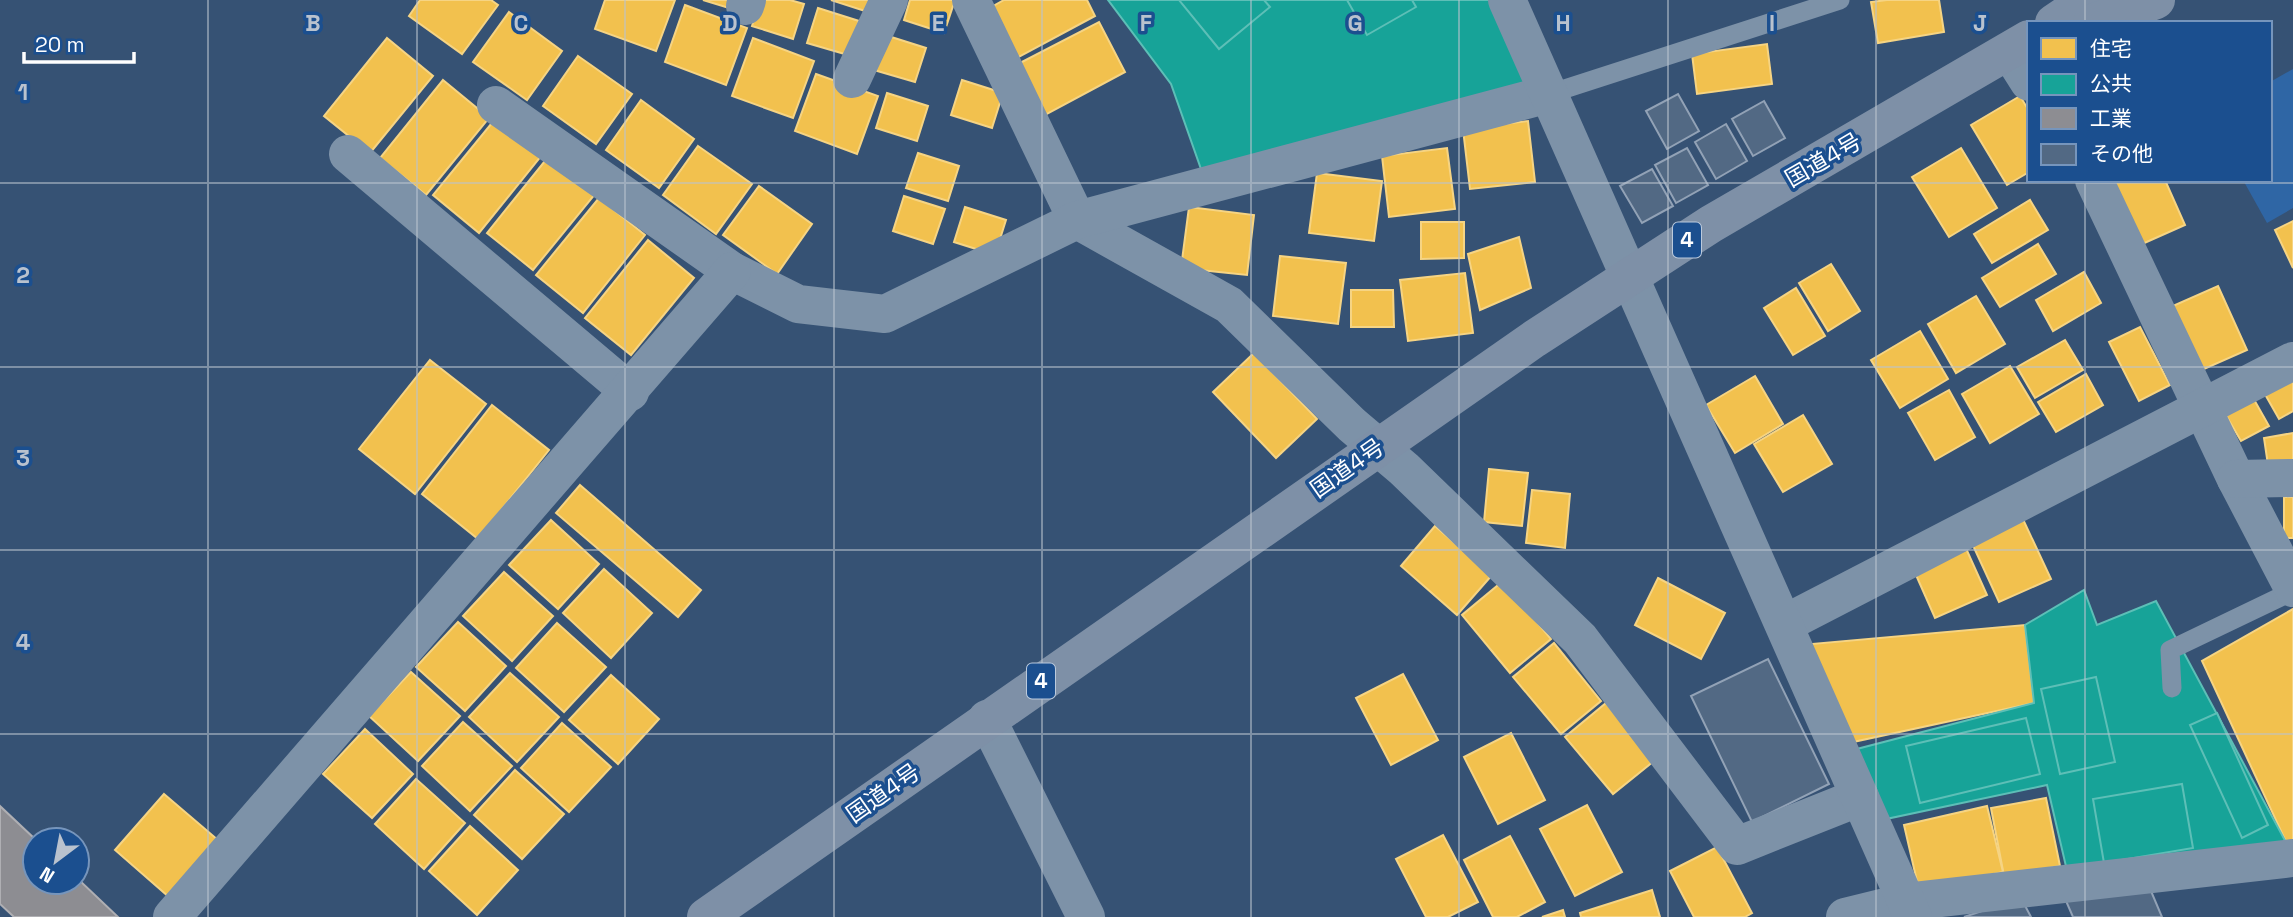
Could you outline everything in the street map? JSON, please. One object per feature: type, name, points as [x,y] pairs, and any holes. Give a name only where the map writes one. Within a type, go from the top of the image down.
[{"type":"highway","points":[[2057,21],[2088,0]]},
{"type":"highway","points":[[2098,21],[2156,0]]},
{"type":"highway","name":"国道4号","points":[[706,917],[1534,339],[1711,224],[2024,55]]},
{"type":"street","points":[[852,79],[889,0]]},
{"type":"street","points":[[971,0],[1077,220],[1229,305],[1377,447],[1404,469],[1580,639],[1737,846],[1860,797]]},
{"type":"street","points":[[1507,0],[1910,910]]},
{"type":"street","points":[[496,105],[732,271],[798,304],[885,314],[1077,220],[1549,94]]},
{"type":"street","points":[[348,154],[630,392]]},
{"type":"street","points":[[2095,182],[2236,479],[2293,589]]},
{"type":"street","points":[[172,917],[630,392],[732,271]]},
{"type":"street","points":[[1784,624],[2293,361]]},
{"type":"street","points":[[2236,479],[2293,478]]},
{"type":"street","points":[[987,719],[1086,917]]},
{"type":"street","points":[[1845,917],[2293,858]]},
{"type":"lane","points":[[1549,94],[1840,0]]},
{"type":"lane","points":[[2172,688],[2170,650],[2293,589]]},
{"type":"shaded area","points":[[2293,69],[2293,208],[2267,223],[2244,182],[2272,182],[2272,81]]},
{"type":"building: 住宅","points":[[420,0],[491,0],[498,5],[462,54],[409,16]]},
{"type":"building: 住宅","points":[[605,0],[675,0],[656,51],[595,29]]},
{"type":"building: 住宅","points":[[703,0],[731,0],[729,8]]},
{"type":"building: 住宅","points":[[760,0],[790,0],[804,4],[793,39],[752,26]]},
{"type":"building: 住宅","points":[[831,0],[872,0],[868,12]]},
{"type":"building: 住宅","points":[[910,0],[955,0],[944,33],[904,20]]},
{"type":"building: 住宅","points":[[1004,0],[1087,0],[1095,16],[1015,59],[988,9]]},
{"type":"building: 住宅","points":[[1939,0],[1944,32],[1878,43],[1871,2]]},
{"type":"building: 住宅","points":[[685,5],[747,28],[726,85],[665,62]]},
{"type":"building: 住宅","points":[[818,8],[859,21],[848,55],[807,43]]},
{"type":"building: 住宅","points":[[509,12],[562,51],[527,100],[473,62]]},
{"type":"building: 住宅","points":[[1099,22],[1125,72],[1045,115],[1018,64]]},
{"type":"building: 住宅","points":[[885,35],[926,48],[915,82],[874,70]]},
{"type":"building: 住宅","points":[[387,38],[433,76],[370,153],[324,116]]},
{"type":"building: 住宅","points":[[753,38],[814,61],[793,118],[732,96]]},
{"type":"building: 住宅","points":[[1767,44],[1772,84],[1697,94],[1692,54]]},
{"type":"building: 住宅","points":[[578,56],[632,94],[596,144],[543,106]]},
{"type":"building: 住宅","points":[[816,74],[878,96],[857,154],[795,131]]},
{"type":"building: 住宅","points":[[443,80],[489,118],[426,195],[380,158]]},
{"type":"building: 住宅","points":[[962,80],[1003,93],[992,128],[951,115]]},
{"type":"building: 住宅","points":[[887,93],[928,106],[917,141],[876,128]]},
{"type":"building: 住宅","points":[[2020,96],[2027,108],[2027,173],[2007,185],[1971,125]]},
{"type":"building: 住宅","points":[[641,100],[694,139],[659,188],[606,150]]},
{"type":"building: 住宅","points":[[496,118],[542,155],[479,233],[433,195]]},
{"type":"building: 住宅","points":[[1528,121],[1535,182],[1470,189],[1463,129]]},
{"type":"building: 住宅","points":[[698,146],[752,184],[716,234],[663,195]]},
{"type":"building: 住宅","points":[[1447,148],[1455,209],[1389,217],[1382,156]]},
{"type":"building: 住宅","points":[[1961,148],[1997,208],[1949,237],[1912,177]]},
{"type":"building: 住宅","points":[[918,153],[959,166],[948,201],[906,188]]},
{"type":"building: 住宅","points":[[549,156],[596,193],[533,270],[487,233]]},
{"type":"building: 住宅","points":[[1317,173],[1382,181],[1374,241],[1309,233]]},
{"type":"building: 住宅","points":[[2115,182],[2166,182],[2185,225],[2133,248]]},
{"type":"building: 住宅","points":[[759,186],[812,224],[777,274],[723,235]]},
{"type":"building: 住宅","points":[[904,196],[945,209],[933,244],[893,231]]},
{"type":"building: 住宅","points":[[599,198],[645,235],[583,313],[536,275]]},
{"type":"building: 住宅","points":[[2030,200],[2048,230],[1992,263],[1974,234]]},
{"type":"building: 住宅","points":[[965,207],[1006,220],[995,255],[954,242]]},
{"type":"building: 住宅","points":[[1189,207],[1254,215],[1247,275],[1181,268]]},
{"type":"building: 住宅","points":[[2293,221],[2293,268],[2275,230]]},
{"type":"building: 住宅","points":[[1421,222],[1464,222],[1464,258],[1421,259]]},
{"type":"building: 住宅","points":[[1519,237],[1531,288],[1480,310],[1468,254]]},
{"type":"building: 住宅","points":[[648,240],[694,278],[631,355],[585,318]]},
{"type":"building: 住宅","points":[[2038,244],[2056,274],[2000,307],[1982,278]]},
{"type":"building: 住宅","points":[[1280,256],[1346,263],[1338,324],[1273,316]]},
{"type":"building: 住宅","points":[[1831,264],[1860,311],[1828,331],[1799,283]]},
{"type":"building: 住宅","points":[[2084,272],[2101,303],[2053,331],[2036,300]]},
{"type":"building: 住宅","points":[[1465,273],[1473,333],[1408,341],[1400,280]]},
{"type":"building: 住宅","points":[[2218,286],[2247,350],[2195,373],[2166,309]]},
{"type":"building: 住宅","points":[[1796,288],[1825,336],[1793,355],[1764,308]]},
{"type":"building: 住宅","points":[[1351,290],[1393,290],[1394,327],[1351,327]]},
{"type":"building: 住宅","points":[[1976,296],[2005,344],[1956,373],[1928,324]]},
{"type":"building: 住宅","points":[[2140,327],[2170,385],[2139,401],[2109,342]]},
{"type":"building: 住宅","points":[[1920,331],[1948,379],[1900,408],[1871,360]]},
{"type":"building: 住宅","points":[[2065,340],[2083,370],[2035,398],[2017,367]]},
{"type":"building: 住宅","points":[[1254,353],[1317,419],[1276,458],[1213,392]]},
{"type":"building: 住宅","points":[[430,360],[486,404],[415,494],[359,449]]},
{"type":"building: 住宅","points":[[2010,366],[2039,414],[1990,443],[1962,394]]},
{"type":"building: 住宅","points":[[2086,374],[2103,405],[2056,432],[2038,402]]},
{"type":"building: 住宅","points":[[1755,376],[1783,424],[1735,453],[1706,405]]},
{"type":"building: 住宅","points":[[2293,378],[2293,411],[2279,419],[2262,389]]},
{"type":"building: 住宅","points":[[1949,390],[1975,437],[1935,460],[1908,413]]},
{"type":"building: 住宅","points":[[2252,396],[2269,426],[2241,441],[2224,412]]},
{"type":"building: 住宅","points":[[492,405],[549,450],[478,539],[422,494]]},
{"type":"building: 住宅","points":[[1803,415],[1832,464],[1783,492],[1754,444]]},
{"type":"building: 住宅","points":[[2293,433],[2293,469],[2269,472],[2264,438]]},
{"type":"building: 住宅","points":[[1489,469],[1528,473],[1522,526],[1484,522]]},
{"type":"building: 住宅","points":[[580,485],[701,590],[678,617],[556,513]]},
{"type":"building: 住宅","points":[[1532,490],[1570,494],[1565,548],[1526,543]]},
{"type":"building: 住宅","points":[[2284,497],[2293,497],[2293,538],[2284,538]]},
{"type":"building: 住宅","points":[[2021,515],[2051,579],[1999,602],[1970,539]]},
{"type":"building: 住宅","points":[[551,520],[599,564],[558,609],[509,565]]},
{"type":"building: 住宅","points":[[1435,526],[1492,575],[1457,615],[1401,566]]},
{"type":"building: 住宅","points":[[1964,544],[1987,595],[1935,618],[1912,566]]},
{"type":"building: 住宅","points":[[604,569],[652,613],[611,658],[563,613]]},
{"type":"building: 住宅","points":[[504,572],[553,616],[512,661],[463,616]]},
{"type":"building: 住宅","points":[[1658,578],[1725,613],[1701,659],[1635,625]]},
{"type":"building: 住宅","points":[[1503,581],[1551,639],[1510,673],[1462,615]]},
{"type":"building: 住宅","points":[[2293,609],[2293,846],[2288,846],[2202,661]]},
{"type":"building: 住宅","points":[[458,622],[506,666],[465,711],[416,667]]},
{"type":"building: 住宅","points":[[557,623],[606,667],[564,712],[516,668]]},
{"type":"building: 住宅","points":[[2025,625],[2034,703],[1853,742],[1811,644]]},
{"type":"building: 住宅","points":[[1554,643],[1601,701],[1561,734],[1513,677]]},
{"type":"building: 住宅","points":[[411,672],[460,716],[418,761],[369,716]]},
{"type":"building: 住宅","points":[[510,673],[559,717],[517,762],[469,717]]},
{"type":"building: 住宅","points":[[1403,674],[1438,740],[1391,765],[1356,698]]},
{"type":"building: 住宅","points":[[611,675],[659,719],[618,764],[569,720]]},
{"type":"building: 住宅","points":[[1606,703],[1654,761],[1613,794],[1565,737]]},
{"type":"building: 住宅","points":[[463,722],[512,766],[470,811],[422,766]]},
{"type":"building: 住宅","points":[[562,723],[611,767],[569,812],[521,768]]},
{"type":"building: 住宅","points":[[365,729],[413,774],[372,818],[323,774]]},
{"type":"building: 住宅","points":[[1511,733],[1545,800],[1498,824],[1464,757]]},
{"type":"building: 住宅","points":[[515,770],[564,814],[522,859],[474,815]]},
{"type":"building: 住宅","points":[[416,779],[465,823],[424,869],[375,824]]},
{"type":"building: 住宅","points":[[164,794],[218,840],[169,897],[115,850]]},
{"type":"building: 住宅","points":[[2046,798],[2060,866],[2004,876],[1991,808]]},
{"type":"building: 住宅","points":[[1587,805],[1622,872],[1575,896],[1540,829]]},
{"type":"building: 住宅","points":[[1987,806],[2003,872],[1919,890],[1904,825]]},
{"type":"building: 住宅","points":[[470,826],[518,870],[477,915],[429,871]]},
{"type":"building: 住宅","points":[[1443,835],[1478,902],[1448,917],[1426,917],[1396,859]]},
{"type":"building: 住宅","points":[[1510,836],[1545,902],[1517,917],[1493,917],[1464,860]]},
{"type":"building: 住宅","points":[[1717,847],[1752,913],[1745,917],[1694,917],[1670,871]]},
{"type":"building: 住宅","points":[[1652,890],[1660,917],[1581,917],[1580,913]]},
{"type":"building: 住宅","points":[[1563,910],[1565,917],[1542,917]]},
{"type":"building: 公共","points":[[1108,0],[1506,0],[1549,94],[1207,186],[1171,84]]},
{"type":"building: 公共","points":[[1179,0],[1264,0],[1270,7],[1219,49]]},
{"type":"building: 公共","points":[[1347,0],[1412,0],[1416,7],[1367,35]]},
{"type":"building: 公共","points":[[2084,590],[2097,625],[2156,601],[2288,846],[2068,875],[2047,785],[1886,819],[1853,750],[2034,703],[2025,625]]},
{"type":"building: 公共","points":[[2096,677],[2115,762],[2060,774],[2041,689]]},
{"type":"building: 公共","points":[[2217,713],[2268,825],[2242,838],[2190,725]]},
{"type":"building: 公共","points":[[2026,718],[2040,774],[1920,803],[1906,746]]},
{"type":"building: 公共","points":[[2182,784],[2193,848],[2104,863],[2093,799]]},
{"type":"building: 工業","points":[[0,806],[21,826],[21,896],[91,896],[91,891],[118,917],[14,917],[0,904]]},
{"type":"building: その他","points":[[1678,94],[1699,131],[1667,149],[1646,111]]},
{"type":"building: その他","points":[[1764,101],[1785,138],[1753,156],[1732,119]]},
{"type":"building: その他","points":[[1726,124],[1747,161],[1716,179],[1695,142]]},
{"type":"building: その他","points":[[1687,148],[1708,185],[1676,203],[1655,165]]},
{"type":"building: その他","points":[[1652,169],[1673,206],[1642,223],[1620,186]]},
{"type":"building: その他","points":[[1768,659],[1829,784],[1752,822],[1691,696]]},
{"type":"building: その他","points":[[2148,884],[2162,917],[2073,917],[2063,894]]},
{"type":"building: その他","points":[[2021,898],[2031,917],[1964,917]]}]
